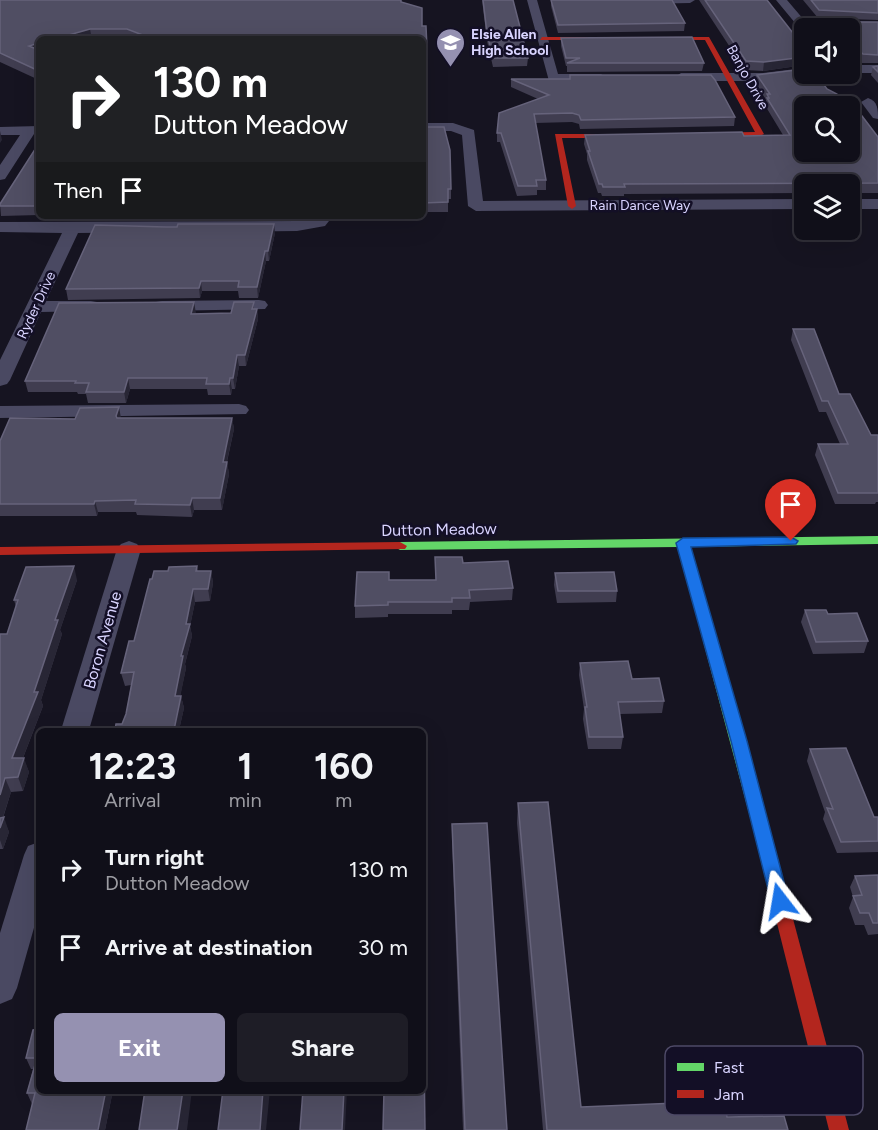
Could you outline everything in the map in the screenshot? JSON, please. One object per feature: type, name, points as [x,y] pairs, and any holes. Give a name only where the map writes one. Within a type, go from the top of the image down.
[{"type":"street","points":[[627,1],[690,0]]},
{"type":"street","points":[[780,0],[796,18]]},
{"type":"street","points":[[536,1],[542,39],[553,78],[612,78]]},
{"type":"street","points":[[860,25],[878,25]]},
{"type":"street","name":"Banjo Drive","points":[[542,39],[707,38],[760,134],[689,135]]},
{"type":"street","points":[[860,69],[878,69]]},
{"type":"street","points":[[671,78],[794,73]]},
{"type":"street","points":[[868,102],[878,115]]},
{"type":"street","name":"Rain Dance Way","points":[[426,127],[453,127],[469,133],[476,206],[794,204]]},
{"type":"street","points":[[0,131],[34,131]]},
{"type":"street","points":[[0,176],[34,131]]},
{"type":"street","points":[[572,206],[558,136],[641,135]]},
{"type":"street","points":[[860,204],[878,204]]},
{"type":"street","points":[[0,227],[72,229],[157,221],[297,226],[322,220]]},
{"type":"street","name":"Ryder Drive","points":[[0,380],[72,229]]},
{"type":"street","points":[[141,306],[259,305]]},
{"type":"street","points":[[36,307],[106,306]]},
{"type":"street","points":[[0,412],[239,410]]},
{"type":"street","name":"Dutton Meadow","points":[[0,550],[878,540]]},
{"type":"street","points":[[683,543],[739,741],[817,1046]]},
{"type":"street","name":"Boron Avenue","points":[[76,728],[129,549]]},
{"type":"street","points":[[0,988],[36,865]]},
{"type":"street","points":[[835,1115],[839,1130]]},
{"type":"building","points":[[0,0],[401,0],[401,2],[422,8],[422,26],[426,26],[427,49],[426,36],[145,36],[127,29],[90,29],[66,36],[36,36],[36,44],[29,46],[36,49],[36,70],[0,53]]},
{"type":"building","points":[[483,0],[513,0],[528,58],[493,58]]},
{"type":"building","points":[[551,0],[672,0],[685,23],[558,25]]},
{"type":"building","points":[[705,0],[767,0],[794,34],[794,58],[764,62],[746,61]]},
{"type":"building","points":[[811,0],[878,0],[878,13],[819,10]]},
{"type":"building","points":[[860,22],[878,22],[878,55],[863,54],[860,51]]},
{"type":"building","points":[[692,37],[704,63],[567,63],[580,58],[566,58],[561,38]]},
{"type":"building","points":[[794,70],[794,84],[823,84],[839,96],[794,96],[794,162],[860,162],[860,115],[878,137],[878,183],[860,183],[860,174],[794,174],[794,183],[624,184],[625,187],[603,187],[599,184],[585,135],[742,132],[744,136],[790,135],[767,98],[769,98],[767,94],[770,94],[757,75]]},
{"type":"building","points":[[570,75],[711,75],[735,117],[581,120],[579,115],[572,113],[534,114],[546,180],[536,180],[537,186],[518,186],[501,133],[497,133],[499,113],[549,95],[511,79],[570,79]]},
{"type":"building","points":[[426,127],[444,127],[450,150],[451,189],[448,189],[448,202],[426,203]]},
{"type":"building","points":[[36,148],[36,206],[0,206]]},
{"type":"building","points":[[178,224],[274,224],[257,287],[238,287],[239,281],[201,281],[199,288],[66,289],[95,225],[177,227]]},
{"type":"building","points":[[194,302],[191,314],[231,313],[234,302],[254,302],[252,309],[257,309],[245,355],[237,355],[233,378],[230,378],[229,384],[206,384],[207,378],[128,378],[124,392],[86,392],[89,383],[25,381],[59,303]]},
{"type":"building","points":[[793,329],[814,329],[839,394],[850,394],[871,435],[878,435],[878,493],[838,493],[818,444],[848,444],[828,401],[822,401]]},
{"type":"building","points":[[119,407],[117,418],[232,418],[223,462],[227,462],[220,498],[192,498],[190,505],[135,504],[136,500],[95,501],[94,504],[0,504],[0,441],[10,418],[75,419],[80,408]]},
{"type":"building","points":[[435,557],[462,557],[463,563],[508,561],[513,588],[469,590],[470,598],[452,598],[452,602],[388,602],[388,605],[355,606],[357,572],[389,572],[389,580],[436,580]]},
{"type":"building","points":[[74,566],[34,692],[38,692],[12,758],[24,758],[18,777],[5,778],[0,795],[0,634],[7,634],[18,600],[14,600],[26,567]]},
{"type":"building","points":[[197,566],[196,571],[211,571],[208,589],[193,589],[186,624],[190,624],[181,656],[183,656],[175,696],[181,696],[174,728],[115,728],[116,724],[122,724],[126,714],[134,672],[121,673],[129,641],[134,641],[154,571],[168,571],[169,567]]},
{"type":"building","points":[[614,572],[617,591],[558,591],[555,573]]},
{"type":"building","points":[[805,610],[826,610],[828,614],[857,613],[868,641],[816,642]]},
{"type":"building","points":[[628,661],[632,679],[659,678],[664,701],[618,702],[623,737],[589,737],[580,663]]},
{"type":"building","points":[[846,748],[874,817],[878,817],[878,841],[841,842],[827,808],[833,809],[810,749]]},
{"type":"building","points":[[548,802],[581,1107],[665,1103],[665,1115],[784,1116],[788,1130],[547,1130],[518,803]]},
{"type":"building","points":[[487,823],[507,1130],[465,1130],[452,824]]},
{"type":"building","points":[[878,875],[878,923],[873,923],[869,913],[860,913],[853,896],[862,895],[855,876]]},
{"type":"building","points":[[33,1030],[36,1030],[36,1058],[26,1058]]},
{"type":"building","points":[[36,1062],[36,1094],[105,1094],[98,1130],[26,1130],[35,1093],[27,1093]]},
{"type":"building","points":[[144,1094],[182,1094],[177,1130],[139,1130]]},
{"type":"building","points":[[222,1094],[263,1094],[260,1130],[218,1130]]},
{"type":"building","points":[[303,1094],[344,1094],[342,1130],[300,1130]]},
{"type":"building","points":[[384,1094],[425,1094],[425,1130],[383,1130]]},
{"type":"traffic: fast","points":[[400,546],[878,540]]},
{"type":"traffic: fast","points":[[683,542],[762,832]]},
{"type":"traffic: jam","points":[[542,39],[707,38],[760,134],[699,135]]},
{"type":"traffic: jam","points":[[572,206],[558,136],[630,136]]},
{"type":"traffic: jam","points":[[0,551],[400,546]]},
{"type":"traffic: jam","points":[[762,832],[817,1046]]},
{"type":"traffic: jam","points":[[835,1115],[839,1130]]},
{"type":"place","name":"Elsie Allen High School","points":[[450,68]]},
{"type":"route","points":[[780,901],[739,741],[683,543],[791,541]]}]
